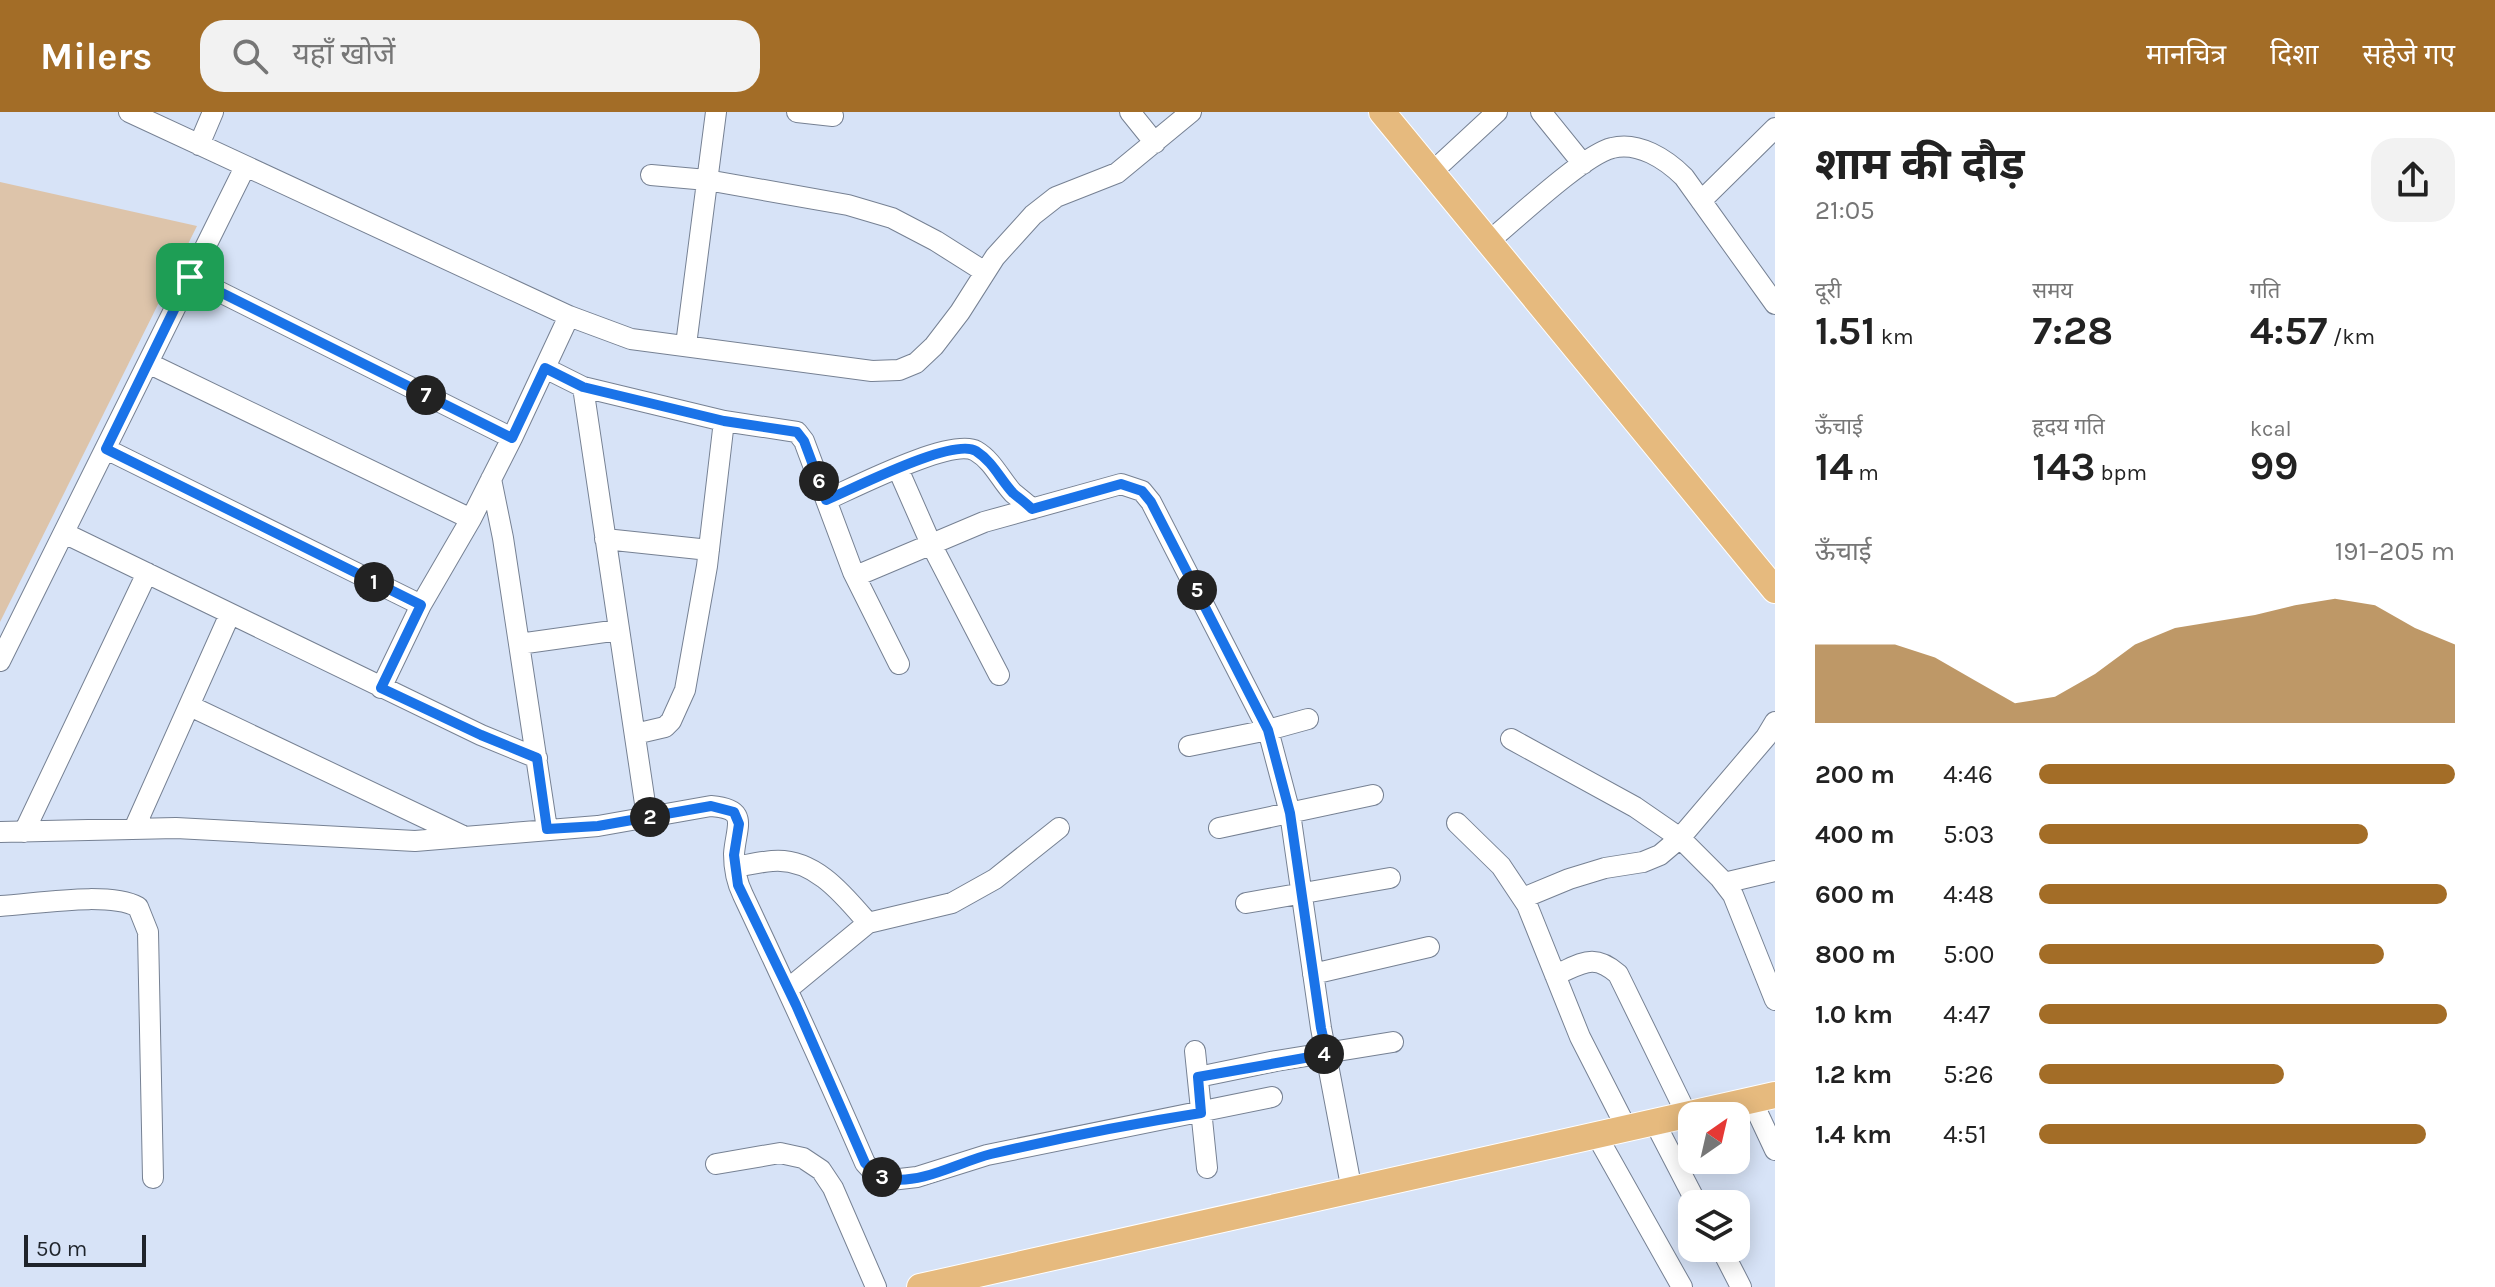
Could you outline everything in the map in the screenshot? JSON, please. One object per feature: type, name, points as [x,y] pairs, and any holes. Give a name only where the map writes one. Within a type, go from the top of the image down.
[{"type":"main road","points":[[1382,112],[1775,590]]},
{"type":"main road","points":[[928,1286],[1678,1117]]},
{"type":"street","points":[[129,112],[569,316],[631,339],[872,371],[899,370],[916,363],[934,346],[995,257],[1024,224],[1056,197],[1108,178],[1191,112]]},
{"type":"street","points":[[199,145],[213,112]]},
{"type":"street","points":[[686,345],[716,112]]},
{"type":"street","points":[[797,112],[833,116]]},
{"type":"street","points":[[1130,112],[1155,143]]},
{"type":"street","points":[[1431,173],[1497,112]]},
{"type":"street","points":[[1541,112],[1583,164]]},
{"type":"street","points":[[1701,201],[1775,128]]},
{"type":"street","points":[[1488,242],[1583,164],[1612,148],[1633,147],[1672,165],[1775,304]]},
{"type":"street","points":[[0,661],[245,167]]},
{"type":"street","points":[[651,175],[707,180],[848,205],[892,218],[985,272]]},
{"type":"street","points":[[190,277],[512,438]]},
{"type":"street","points":[[381,688],[421,605],[471,519],[512,438],[569,316]]},
{"type":"street","points":[[148,363],[471,519]]},
{"type":"street","points":[[545,368],[583,387],[724,421],[797,432],[804,441],[856,576],[899,664]]},
{"type":"street","points":[[583,387],[647,817]]},
{"type":"street","points":[[635,734],[665,727],[681,703],[709,550],[724,421]]},
{"type":"street","points":[[826,500],[937,453],[960,447],[971,448],[993,466],[1013,492],[1032,509]]},
{"type":"street","points":[[106,449],[421,605]]},
{"type":"street","points":[[898,469],[931,544],[999,675]]},
{"type":"street","points":[[491,479],[503,538],[547,829]]},
{"type":"street","points":[[856,576],[984,522],[1121,484],[1142,491],[1151,502],[1268,730],[1290,813],[1313,974],[1352,1191]]},
{"type":"street","points":[[64,533],[381,688],[537,758]]},
{"type":"street","points":[[605,539],[709,550]]},
{"type":"street","points":[[24,832],[147,573]]},
{"type":"street","points":[[134,829],[230,614]]},
{"type":"street","points":[[519,644],[619,630]]},
{"type":"street","points":[[190,706],[461,835]]},
{"type":"street","points":[[1189,746],[1308,719]]},
{"type":"street","points":[[1523,898],[1569,879],[1605,868],[1643,862],[1660,855],[1680,838],[1766,737],[1775,722]]},
{"type":"street","points":[[1511,739],[1618,796],[1680,838],[1733,895],[1775,1000]]},
{"type":"street","points":[[1219,828],[1373,795]]},
{"type":"street","points":[[0,832],[176,828],[415,841],[598,826],[711,806],[729,809],[737,816],[739,824],[734,855],[738,885],[865,1163],[876,1175],[891,1180],[917,1177],[987,1155],[1272,1097]]},
{"type":"street","points":[[1457,823],[1501,866],[1523,898],[1580,1037],[1627,1129]]},
{"type":"street","points":[[788,989],[868,923],[952,903],[995,879],[1059,828]]},
{"type":"street","points":[[735,867],[775,860],[797,863],[818,872],[868,923]]},
{"type":"street","points":[[1724,883],[1775,871]]},
{"type":"street","points":[[1246,903],[1390,878]]},
{"type":"street","points":[[0,906],[100,899],[125,900],[138,907],[148,932],[153,1178]]},
{"type":"street","points":[[1313,974],[1429,947]]},
{"type":"street","points":[[1555,975],[1590,960],[1597,960],[1618,974],[1681,1102]]},
{"type":"street","points":[[1198,1077],[1393,1042]]},
{"type":"street","points":[[1195,1051],[1207,1168]]},
{"type":"street","points":[[1763,1098],[1775,1150]]},
{"type":"street","points":[[1655,1123],[1690,1190]]},
{"type":"street","points":[[1597,1136],[1682,1287]]},
{"type":"street","points":[[716,1164],[780,1153],[803,1158],[821,1170],[833,1188],[876,1287]]},
{"type":"street","points":[[1728,1262],[1741,1287]]},
{"type":"shaded area","points":[[0,182],[197,226],[0,622]]},
{"type":"route","points":[[190,277],[512,438],[545,368],[583,387],[724,421],[797,432],[802,436],[826,500],[937,453],[960,447],[979,453],[1032,509],[1121,484],[1142,491],[1151,502],[1268,730],[1290,813],[1327,1054],[1198,1077],[1201,1113],[987,1155],[917,1177],[891,1180],[876,1175],[865,1163],[796,1005],[738,885],[734,855],[739,824],[734,812],[711,806],[598,826],[547,829],[537,758],[381,688],[421,605],[106,449],[190,277]]}]
